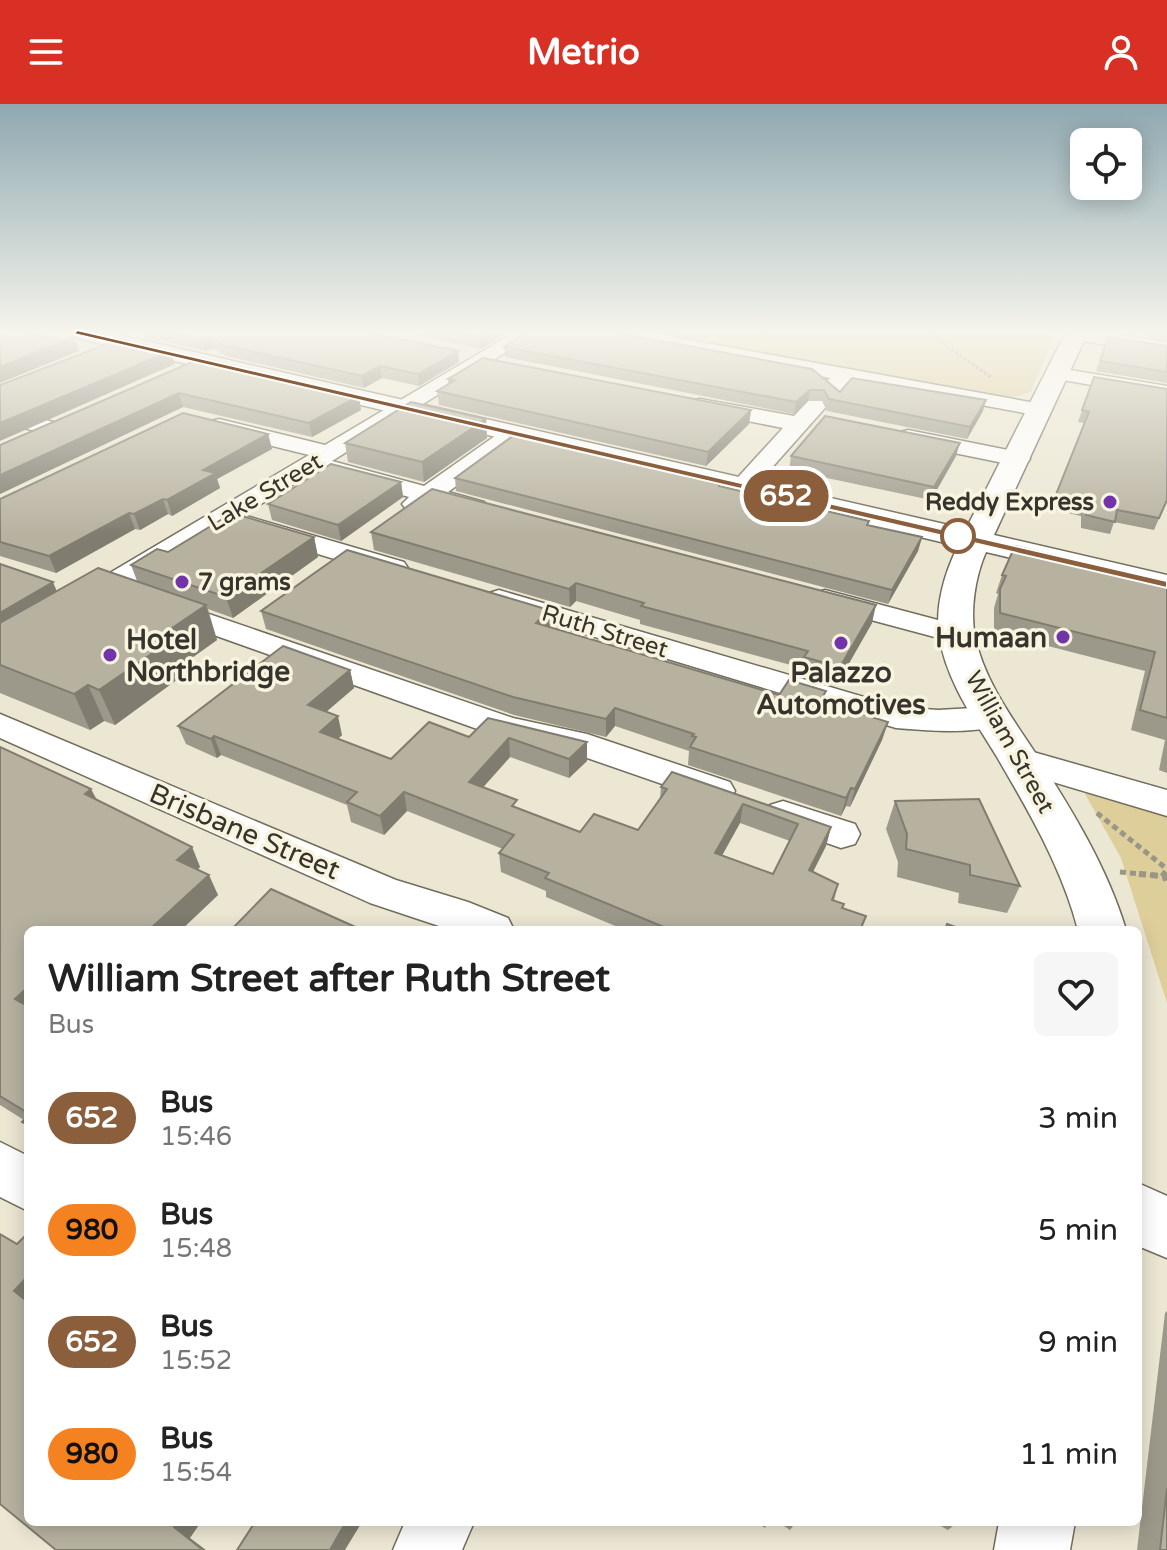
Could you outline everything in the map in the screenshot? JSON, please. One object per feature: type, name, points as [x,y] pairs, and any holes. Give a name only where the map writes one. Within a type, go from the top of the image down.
[{"type":"main road","points":[[381,399],[978,536],[1167,585]]},
{"type":"main road","name":"William Street","points":[[1046,399],[978,536],[961,578],[957,634],[991,718],[1019,760],[1068,849],[1100,926]]},
{"type":"main road","points":[[410,405],[513,434],[745,482]]},
{"type":"main road","points":[[978,536],[1167,574]]},
{"type":"main road","points":[[1142,1216],[1167,1227]]},
{"type":"main road","points":[[1032,1550],[1036,1526]]},
{"type":"street","name":"Lake Street","points":[[0,651],[419,399]]},
{"type":"street","points":[[745,482],[822,399]]},
{"type":"street","points":[[984,399],[1041,410]]},
{"type":"street","points":[[678,401],[803,420],[838,422]]},
{"type":"street","points":[[0,414],[59,426],[26,441]]},
{"type":"street","points":[[200,421],[429,494],[504,514]]},
{"type":"street","points":[[884,432],[1018,459]]},
{"type":"street","points":[[393,520],[513,434]]},
{"type":"street","points":[[222,517],[421,576]]},
{"type":"street","points":[[53,584],[246,625],[519,730],[575,742],[841,834]]},
{"type":"street","name":"Ruth Street","points":[[466,590],[896,717],[938,721],[991,718]]},
{"type":"street","points":[[805,594],[957,634]]},
{"type":"street","name":"Brisbane Street","points":[[0,725],[375,888],[484,926]]},
{"type":"street","points":[[1019,760],[1167,803]]},
{"type":"street","points":[[0,1167],[24,1183]]},
{"type":"street","points":[[426,1550],[439,1526]]},
{"type":"path","points":[[1096,812],[1167,869],[1162,876]]},
{"type":"path","points":[[1119,872],[1162,876]]},
{"type":"path","points":[[1162,876],[1167,884]]},
{"type":"shaded area","points":[[1098,791],[1167,814],[1167,1003],[1121,858],[1085,794]]},
{"type":"building","points":[[0,399],[56,399],[0,423]]},
{"type":"building","points":[[105,399],[165,399],[0,475],[0,445]]},
{"type":"building","points":[[207,399],[353,399],[309,423]]},
{"type":"building","points":[[475,399],[697,399],[751,410],[708,452]]},
{"type":"building","points":[[831,399],[986,400],[970,427]]},
{"type":"building","points":[[1086,399],[1167,399],[1167,500],[1159,518],[1117,510],[1115,522],[1086,515],[1086,504],[1055,497],[1089,412],[1082,410]]},
{"type":"building","points":[[411,402],[486,419],[422,462],[345,443]]},
{"type":"building","points":[[183,413],[268,434],[203,470],[216,473],[167,500],[163,499],[134,514],[129,513],[49,556],[0,542],[0,499]]},
{"type":"building","points":[[825,416],[960,443],[934,487],[791,456]]},
{"type":"building","points":[[517,433],[689,472],[685,476],[922,537],[892,590],[455,478]]},
{"type":"building","points":[[331,464],[401,482],[338,525],[268,504]]},
{"type":"building","points":[[432,489],[876,605],[840,667],[804,657],[808,651],[641,606],[644,603],[576,583],[569,589],[371,532]]},
{"type":"building","points":[[242,516],[314,537],[226,597],[131,565],[157,549],[168,552],[224,518],[234,521]]},
{"type":"building","points":[[1015,546],[1167,583],[1167,718],[1140,710],[1155,652],[1000,613],[1000,589],[1006,576],[1002,575]]},
{"type":"building","points":[[347,550],[549,610],[536,623],[779,695],[789,680],[826,691],[820,701],[888,722],[855,789],[851,788],[846,798],[690,747],[696,737],[692,736],[694,734],[615,708],[606,719],[513,697],[261,611]]},
{"type":"building","points":[[0,564],[53,582],[0,613]]},
{"type":"building","points":[[98,568],[206,605],[159,637],[170,641],[99,690],[88,685],[74,694],[0,665],[0,623]]},
{"type":"building","points":[[283,646],[350,670],[308,705],[338,716],[320,732],[391,759],[429,722],[469,737],[488,718],[587,742],[569,759],[509,738],[469,782],[517,800],[512,806],[580,832],[594,814],[638,830],[667,789],[661,787],[672,772],[831,827],[809,870],[838,884],[832,900],[844,904],[842,908],[866,916],[862,926],[661,926],[545,878],[549,873],[499,853],[514,835],[404,792],[380,816],[347,802],[357,792],[214,736],[211,739],[178,726]],"holes":[[[743,804],[798,824],[773,874],[715,853]]]},
{"type":"building","points":[[0,747],[91,789],[85,794],[192,847],[177,860],[209,875],[153,926],[24,926],[24,991],[15,999],[24,1004],[24,1111],[0,1096]]},
{"type":"building","points":[[979,799],[1020,886],[970,875],[970,865],[906,849],[907,834],[895,801]]},
{"type":"building","points":[[271,889],[353,926],[235,926]]},
{"type":"building","points":[[0,1234],[17,1244],[24,1237],[24,1280],[14,1291],[24,1299],[24,1524],[0,1504]]},
{"type":"building","points":[[1167,1488],[1167,1550],[1160,1550]]},
{"type":"building","points":[[27,1526],[175,1526],[203,1550],[56,1550]]},
{"type":"building","points":[[252,1526],[344,1526],[330,1550],[237,1550]]},
{"type":"bus line","name":"652","points":[[367,399],[1167,585]]},
{"type":"place","name":"Reddy Express","points":[[1110,502]]},
{"type":"place","name":"7 grams","points":[[182,582]]},
{"type":"place","name":"Humaan","points":[[1063,637]]},
{"type":"place","name":"Palazzo Automotives","points":[[841,643]]},
{"type":"place","name":"Hotel Northbridge","points":[[110,655]]}]
